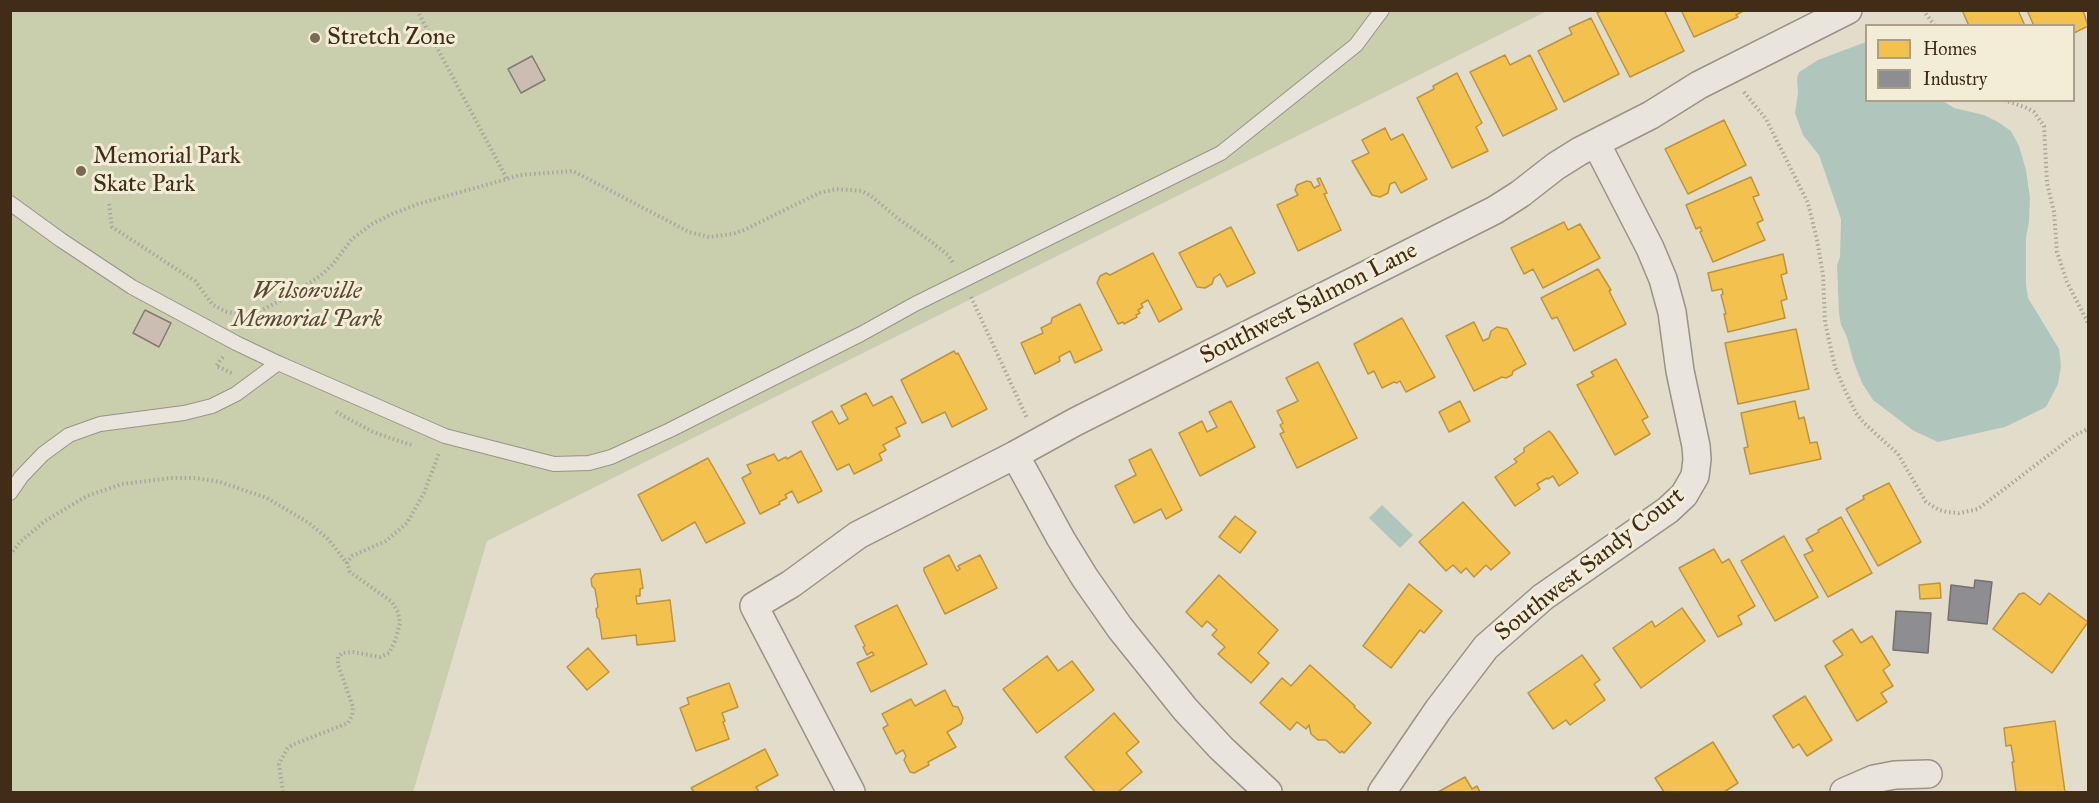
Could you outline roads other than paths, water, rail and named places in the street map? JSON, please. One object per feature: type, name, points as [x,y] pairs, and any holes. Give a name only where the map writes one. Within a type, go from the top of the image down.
[{"type":"street","name":"Southwest Salmon Lane","points":[[851,792],[754,606],[791,584],[858,535],[1075,422],[1495,210],[1566,159],[1651,115],[1699,85],[1848,10]]},
{"type":"street","name":"Southwest Sandy Court","points":[[1382,792],[1438,710],[1486,646],[1543,597],[1673,506],[1684,495],[1695,476],[1696,446],[1680,371],[1672,312],[1663,279],[1650,248],[1596,143]]},
{"type":"street","points":[[1015,455],[1067,549],[1120,628],[1185,709],[1221,748],[1268,792]]},
{"type":"street","points":[[1844,792],[1874,779],[1895,774],[1928,774]]},
{"type":"lane","points":[[10,202],[61,240],[132,287],[278,363],[445,436],[554,464],[590,463],[611,457],[709,410],[861,334],[915,304],[1221,153],[1356,45],[1382,10]]},
{"type":"lane","points":[[10,493],[21,477],[43,454],[69,435],[100,424],[184,413],[212,406],[236,394],[278,363]]},
{"type":"place","name":"Stretch Zone","points":[[315,38]]},
{"type":"place","name":"Memorial Park Skate Park","points":[[81,171]]},
{"type":"park label","name":"Wilsonville Memorial Park","points":[[307,306]]}]
